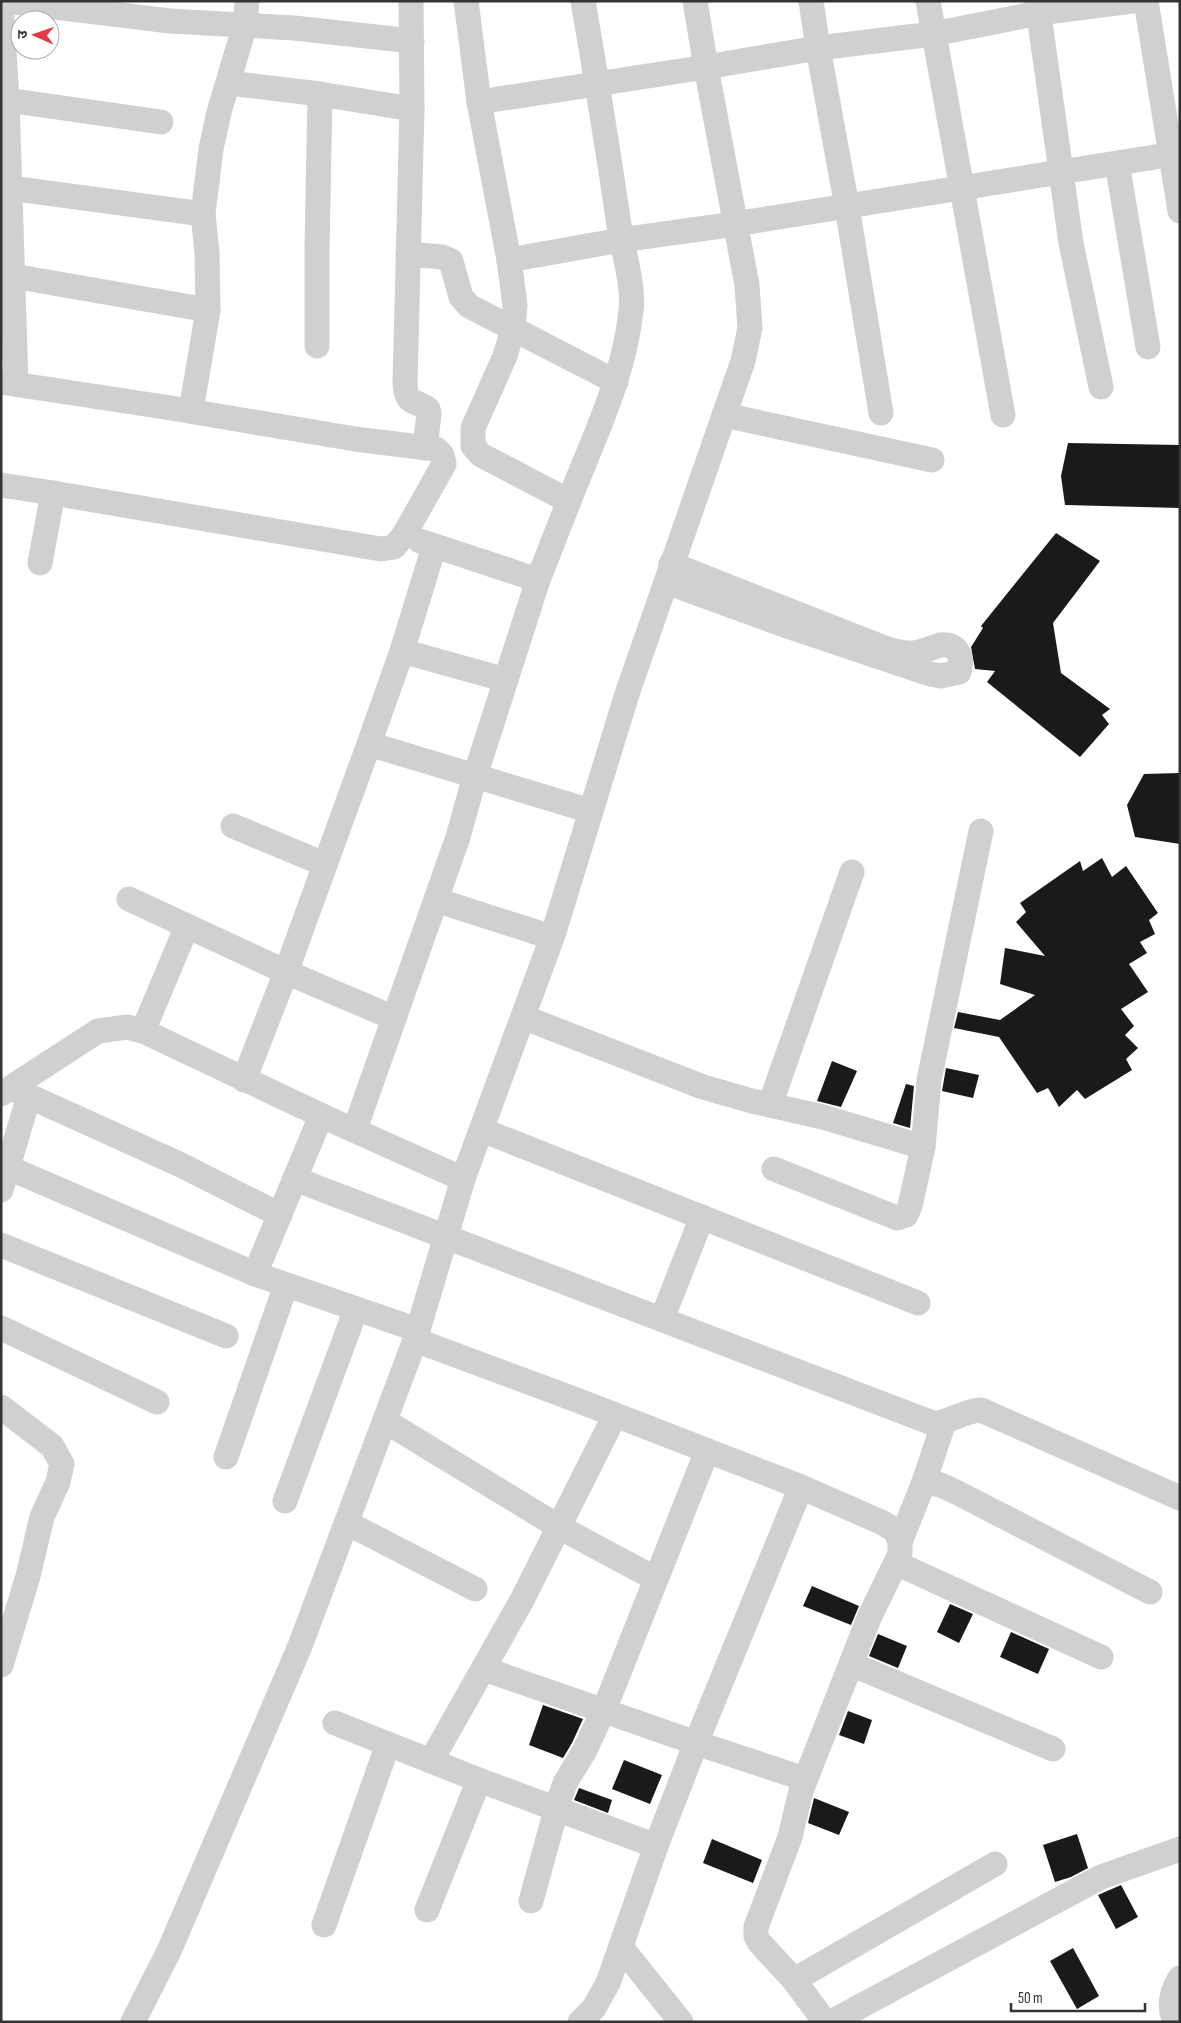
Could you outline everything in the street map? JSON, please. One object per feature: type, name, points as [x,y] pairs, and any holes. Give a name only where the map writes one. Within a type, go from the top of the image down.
[{"type":"street","points":[[6,1],[170,21],[246,13],[294,28],[412,41]]},
{"type":"street","points":[[411,1],[412,109],[405,384],[409,400],[428,409],[425,448]]},
{"type":"street","points":[[466,1],[479,102],[510,260],[515,305],[513,329],[505,356],[473,428],[473,446],[481,455],[569,501]]},
{"type":"street","points":[[355,1129],[458,837],[538,580],[616,382],[627,340],[631,308],[630,277],[621,240],[598,85],[583,1]]},
{"type":"street","points":[[133,2022],[173,1942],[300,1646],[385,1421],[416,1335],[464,1179],[524,1017],[551,937],[627,694],[743,361],[750,328],[747,285],[695,1]]},
{"type":"street","points":[[811,1],[881,413]]},
{"type":"street","points":[[928,1],[1002,415]]},
{"type":"street","points":[[479,102],[598,85],[818,48],[934,34],[1038,7],[1132,1]]},
{"type":"street","points":[[1146,1],[1175,154],[1180,211]]},
{"type":"street","points":[[1,3],[14,276],[8,383],[191,411],[355,439],[436,450],[442,455],[444,464],[404,535],[394,546],[381,549],[1,485]]},
{"type":"street","points":[[1038,7],[1071,243],[1101,387]]},
{"type":"street","points":[[191,411],[208,310],[204,214],[211,149],[246,13]]},
{"type":"street","points":[[229,82],[412,109]]},
{"type":"street","points":[[318,346],[317,249],[320,94]]},
{"type":"street","points":[[7,100],[161,122]]},
{"type":"street","points":[[510,260],[621,240],[847,207],[1175,154]]},
{"type":"street","points":[[1117,163],[1148,347]]},
{"type":"street","points":[[10,188],[204,214]]},
{"type":"street","points":[[408,254],[442,257],[451,261],[461,297],[469,306],[616,382]]},
{"type":"street","points":[[14,276],[208,310]]},
{"type":"street","points":[[724,415],[932,460]]},
{"type":"street","points":[[40,563],[53,493]]},
{"type":"street","points":[[404,535],[434,547],[538,580]]},
{"type":"street","points":[[244,1080],[286,972],[369,744],[402,651],[434,547]]},
{"type":"street","points":[[668,573],[887,649],[906,653],[942,645],[950,646],[959,652],[962,662],[959,672],[941,676],[930,674],[800,630],[668,573]]},
{"type":"street","points":[[402,651],[506,680]]},
{"type":"street","points":[[369,744],[591,811]]},
{"type":"street","points":[[233,826],[324,864]]},
{"type":"street","points":[[774,1169],[897,1218],[906,1215],[910,1206],[923,1147],[929,1080],[982,831]]},
{"type":"street","points":[[770,1105],[852,872]]},
{"type":"street","points":[[129,899],[286,972],[394,1018]]},
{"type":"street","points":[[436,900],[551,937]]},
{"type":"street","points":[[143,1031],[187,926]]},
{"type":"street","points":[[524,1017],[703,1086],[770,1105],[823,1117],[923,1147]]},
{"type":"street","points":[[464,1179],[322,1116],[143,1031],[127,1027],[98,1031],[14,1093],[5,1179],[255,1274],[356,1309],[615,1415],[801,1487],[883,1523],[896,1531],[898,1553]]},
{"type":"street","points":[[14,1093],[181,1166],[280,1215]]},
{"type":"street","points":[[255,1274],[322,1116]]},
{"type":"street","points":[[482,1130],[918,1304]]},
{"type":"street","points":[[295,1179],[935,1424],[969,1411],[981,1410],[1180,1498]]},
{"type":"street","points":[[662,1319],[702,1217]]},
{"type":"street","points":[[1,1245],[226,1336]]},
{"type":"street","points":[[226,1457],[286,1285]]},
{"type":"street","points":[[284,1501],[356,1309]]},
{"type":"street","points":[[1,1328],[157,1402]]},
{"type":"street","points":[[1,1407],[52,1446],[62,1464],[58,1482],[42,1517],[28,1576],[1,1665]]},
{"type":"street","points":[[431,1761],[522,1600],[615,1415]]},
{"type":"street","points":[[385,1421],[559,1527],[656,1579]]},
{"type":"street","points":[[826,2022],[794,1980],[759,1942],[756,1936],[756,1927],[790,1837],[800,1791],[869,1618],[898,1553],[944,1422]]},
{"type":"street","points":[[531,1901],[565,1783],[585,1750],[603,1710],[707,1451]]},
{"type":"street","points":[[924,1482],[941,1485],[958,1493],[1150,1592]]},
{"type":"street","points":[[580,2022],[594,2008],[608,1983],[656,1846],[696,1743],[801,1487]]},
{"type":"street","points":[[347,1523],[475,1589]]},
{"type":"street","points":[[898,1553],[1101,1657]]},
{"type":"street","points":[[851,1664],[1053,1749]]},
{"type":"street","points":[[484,1669],[805,1779]]},
{"type":"street","points":[[335,1723],[479,1780],[656,1846]]},
{"type":"street","points":[[324,1925],[388,1744]]},
{"type":"street","points":[[427,1910],[479,1780]]},
{"type":"street","points":[[831,2022],[1101,1877],[1180,1848]]},
{"type":"street","points":[[794,1980],[995,1864]]},
{"type":"street","points":[[621,1948],[681,2022]]},
{"type":"street","points":[[1175,2022],[1171,2000],[1180,1978]]},
{"type":"building","points":[[1068,443],[1180,445],[1180,508],[1065,505],[1061,476]]},
{"type":"building","points":[[1056,533],[1100,561],[1053,623],[1061,673],[1110,709],[1102,715],[1109,724],[1080,757],[987,682],[995,671],[975,669],[971,647],[983,628],[981,626]]},
{"type":"building","points":[[1180,773],[1180,844],[1135,837],[1127,805],[1144,774]]},
{"type":"building","points":[[1102,858],[1112,877],[1126,866],[1158,913],[1149,920],[1155,934],[1140,942],[1147,953],[1129,964],[1148,992],[1121,1009],[1134,1026],[1125,1035],[1138,1048],[1126,1059],[1132,1070],[1085,1099],[1077,1090],[1059,1107],[1048,1088],[1037,1093],[999,1037],[954,1028],[958,1012],[1000,1020],[1035,995],[1000,984],[1005,948],[1045,956],[1016,922],[1026,912],[1020,903],[1080,861],[1083,871]]},
{"type":"building","points":[[832,1061],[857,1071],[841,1107],[817,1101]]},
{"type":"building","points":[[946,1068],[979,1075],[973,1098],[942,1091]]},
{"type":"building","points":[[906,1084],[914,1086],[910,1128],[893,1123]]},
{"type":"building","points":[[812,1586],[859,1606],[851,1625],[803,1606]]},
{"type":"building","points":[[950,1604],[973,1614],[959,1643],[937,1632]]},
{"type":"building","points":[[1011,1632],[1049,1649],[1038,1674],[1000,1657]]},
{"type":"building","points":[[878,1634],[907,1646],[898,1668],[869,1656]]},
{"type":"building","points":[[543,1705],[583,1719],[563,1758],[529,1745]]},
{"type":"building","points":[[848,1711],[872,1720],[864,1744],[839,1735]]},
{"type":"building","points":[[624,1760],[662,1775],[650,1804],[612,1789]]},
{"type":"building","points":[[579,1788],[612,1800],[608,1813],[574,1800]]},
{"type":"building","points":[[814,1798],[849,1812],[839,1835],[808,1823]]},
{"type":"building","points":[[1077,1834],[1088,1868],[1071,1877],[1055,1882],[1043,1845]]},
{"type":"building","points":[[712,1839],[762,1860],[753,1883],[703,1863]]},
{"type":"building","points":[[1121,1885],[1138,1917],[1116,1929],[1098,1895]]},
{"type":"building","points":[[1073,1948],[1099,1996],[1077,2009],[1050,1961]]}]
